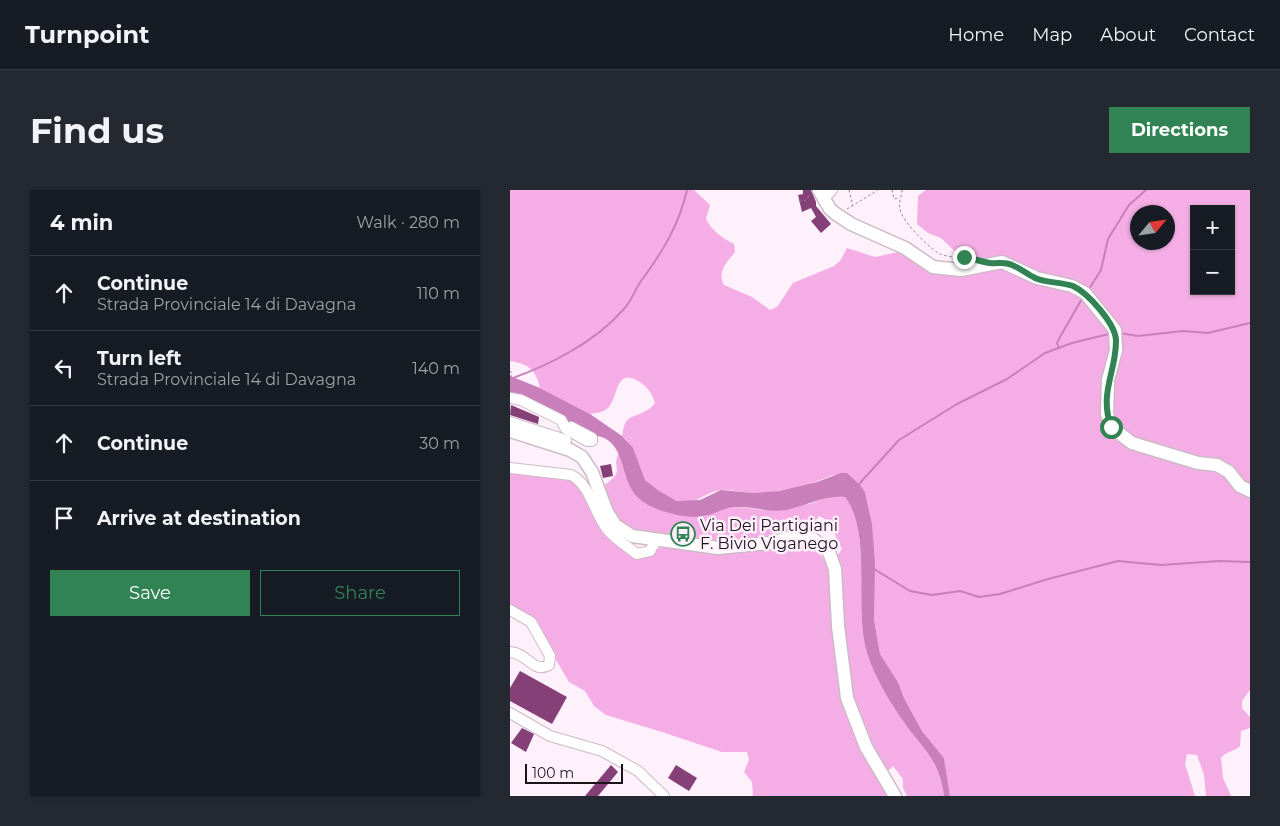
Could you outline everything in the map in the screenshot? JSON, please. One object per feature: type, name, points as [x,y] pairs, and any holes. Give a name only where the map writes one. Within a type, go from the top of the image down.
[{"type":"main road","points":[[821,193],[830,208],[851,224],[905,248],[934,267],[961,270],[1002,262],[1011,264],[1037,278],[1072,286],[1086,295],[1115,330],[1116,350],[1108,388],[1107,414],[1111,427],[1132,443],[1198,463],[1217,465],[1229,472],[1240,486],[1250,491]]},
{"type":"main road","points":[[510,431],[570,450],[582,458],[592,472],[607,512],[616,526],[632,536],[718,548],[770,543],[796,536],[813,539],[829,552],[835,569],[838,626],[848,698],[866,747],[882,779],[895,796]]},
{"type":"street","points":[[510,398],[521,400],[561,420],[566,429],[587,441],[592,441],[592,438],[571,427]]},
{"type":"street","points":[[510,422],[566,440]]},
{"type":"street","points":[[510,468],[571,475],[578,478],[597,516],[608,531],[637,554],[650,551],[656,540]]},
{"type":"street","points":[[510,610],[531,622],[550,656],[549,664],[543,668],[537,668],[524,655],[510,652]]},
{"type":"street","points":[[510,713],[550,736],[602,751],[638,771],[664,796]]},
{"type":"path","points":[[849,190],[853,206]]},
{"type":"path","points":[[846,210],[878,190]]},
{"type":"path","points":[[892,190],[894,199],[901,198]]},
{"type":"path","points":[[902,190],[899,206],[902,216],[936,252],[948,256],[973,257],[990,263]]},
{"type":"path","points":[[799,202],[821,193]]},
{"type":"path","points":[[510,371],[512,374],[510,379]]},
{"type":"shaded area","points":[[510,190],[694,190],[710,205],[706,219],[711,227],[721,237],[734,244],[735,252],[722,272],[724,285],[752,297],[770,310],[777,307],[793,283],[834,266],[840,261],[847,248],[875,257],[903,251],[932,269],[995,266],[1071,290],[1082,296],[1111,331],[1108,429],[1216,469],[1250,495],[1250,690],[1242,701],[1242,708],[1250,717],[1250,728],[1241,731],[1240,746],[1221,758],[1223,778],[1231,796],[1206,796],[1204,775],[1197,755],[1187,754],[1185,764],[1195,796],[950,796],[944,758],[922,731],[904,698],[898,682],[880,654],[874,619],[872,524],[865,492],[833,475],[784,490],[754,493],[721,490],[693,501],[683,502],[672,499],[647,482],[640,472],[631,447],[622,436],[624,427],[630,418],[647,410],[655,403],[645,386],[632,378],[626,378],[618,385],[608,408],[590,414],[540,388],[536,376],[530,368],[510,361]]},
{"type":"shaded area","points":[[926,190],[1250,190],[1250,488],[1194,459],[1125,434],[1116,422],[1111,393],[1120,340],[1088,292],[973,256],[959,255],[941,238],[928,233],[917,224],[918,196]]},
{"type":"shaded area","points":[[510,376],[540,388],[590,414],[622,436],[633,448],[645,480],[659,491],[677,501],[700,500],[721,490],[753,493],[779,491],[817,482],[841,473],[847,473],[860,485],[865,492],[872,524],[875,563],[874,619],[880,654],[898,682],[904,698],[922,731],[944,758],[950,796],[944,796],[942,783],[934,763],[892,705],[870,662],[863,634],[861,551],[858,531],[853,513],[845,497],[822,499],[786,510],[773,511],[732,507],[700,517],[682,516],[660,510],[645,503],[634,493],[620,456],[610,442],[602,437],[590,435],[510,392]]},
{"type":"shaded area","points":[[619,453],[626,477],[703,517],[726,508],[738,507],[765,510],[809,504],[832,496],[845,497],[853,513],[861,551],[863,634],[867,653],[887,697],[934,763],[942,783],[944,796],[907,796],[903,788],[903,779],[893,766],[887,772],[859,717],[850,680],[837,556],[842,549],[834,533],[836,525],[819,516],[808,532],[790,532],[737,543],[678,540],[632,530],[624,526],[616,518],[610,508],[603,486],[617,473],[616,463]]},
{"type":"shaded area","points":[[510,471],[571,480],[636,557],[668,545],[721,551],[754,551],[796,543],[810,545],[825,560],[830,573],[857,740],[888,796],[753,796],[752,782],[744,772],[749,760],[747,752],[722,752],[606,715],[594,706],[585,691],[569,682],[531,617],[510,604]]},
{"type":"building","points":[[803,190],[811,190],[816,206],[831,224],[821,233],[811,221],[816,217],[811,208],[802,212],[798,195],[803,194]]},
{"type":"building","points":[[511,405],[539,417],[538,424],[510,415]]},
{"type":"building","points":[[611,464],[613,476],[603,478],[600,466]]},
{"type":"building","points":[[520,671],[567,697],[552,724],[510,701],[510,688]]},
{"type":"building","points":[[522,728],[534,734],[526,752],[511,743]]},
{"type":"building","points":[[611,765],[618,772],[598,796],[585,796]]},
{"type":"building","points":[[676,765],[697,778],[689,791],[668,778]]},
{"type":"waterway","points":[[510,379],[541,367],[571,351],[612,322],[628,303],[669,238],[684,203],[687,190]]},
{"type":"waterway","points":[[1089,289],[1101,270],[1108,239],[1129,205],[1146,190]]},
{"type":"waterway","points":[[1059,348],[1057,343],[1083,297]]},
{"type":"waterway","points":[[1119,333],[1138,336],[1183,331],[1208,333],[1250,323]]},
{"type":"waterway","points":[[859,484],[899,440],[957,404],[1007,379],[1045,353],[1072,343],[1109,334]]},
{"type":"waterway","points":[[874,569],[910,591],[932,595],[960,591],[979,597],[1000,594],[1048,579],[1118,561],[1161,565],[1219,561],[1250,562]]},
{"type":"place","name":"Via Dei Partigiani F. Bivio Viganego","points":[[683,534]]},
{"type":"route","points":[[964,257],[973,257],[990,263],[1002,262],[1011,264],[1037,278],[1072,286],[1084,293],[1109,320],[1115,330],[1116,338],[1116,350],[1108,380],[1107,414],[1111,427]]}]
